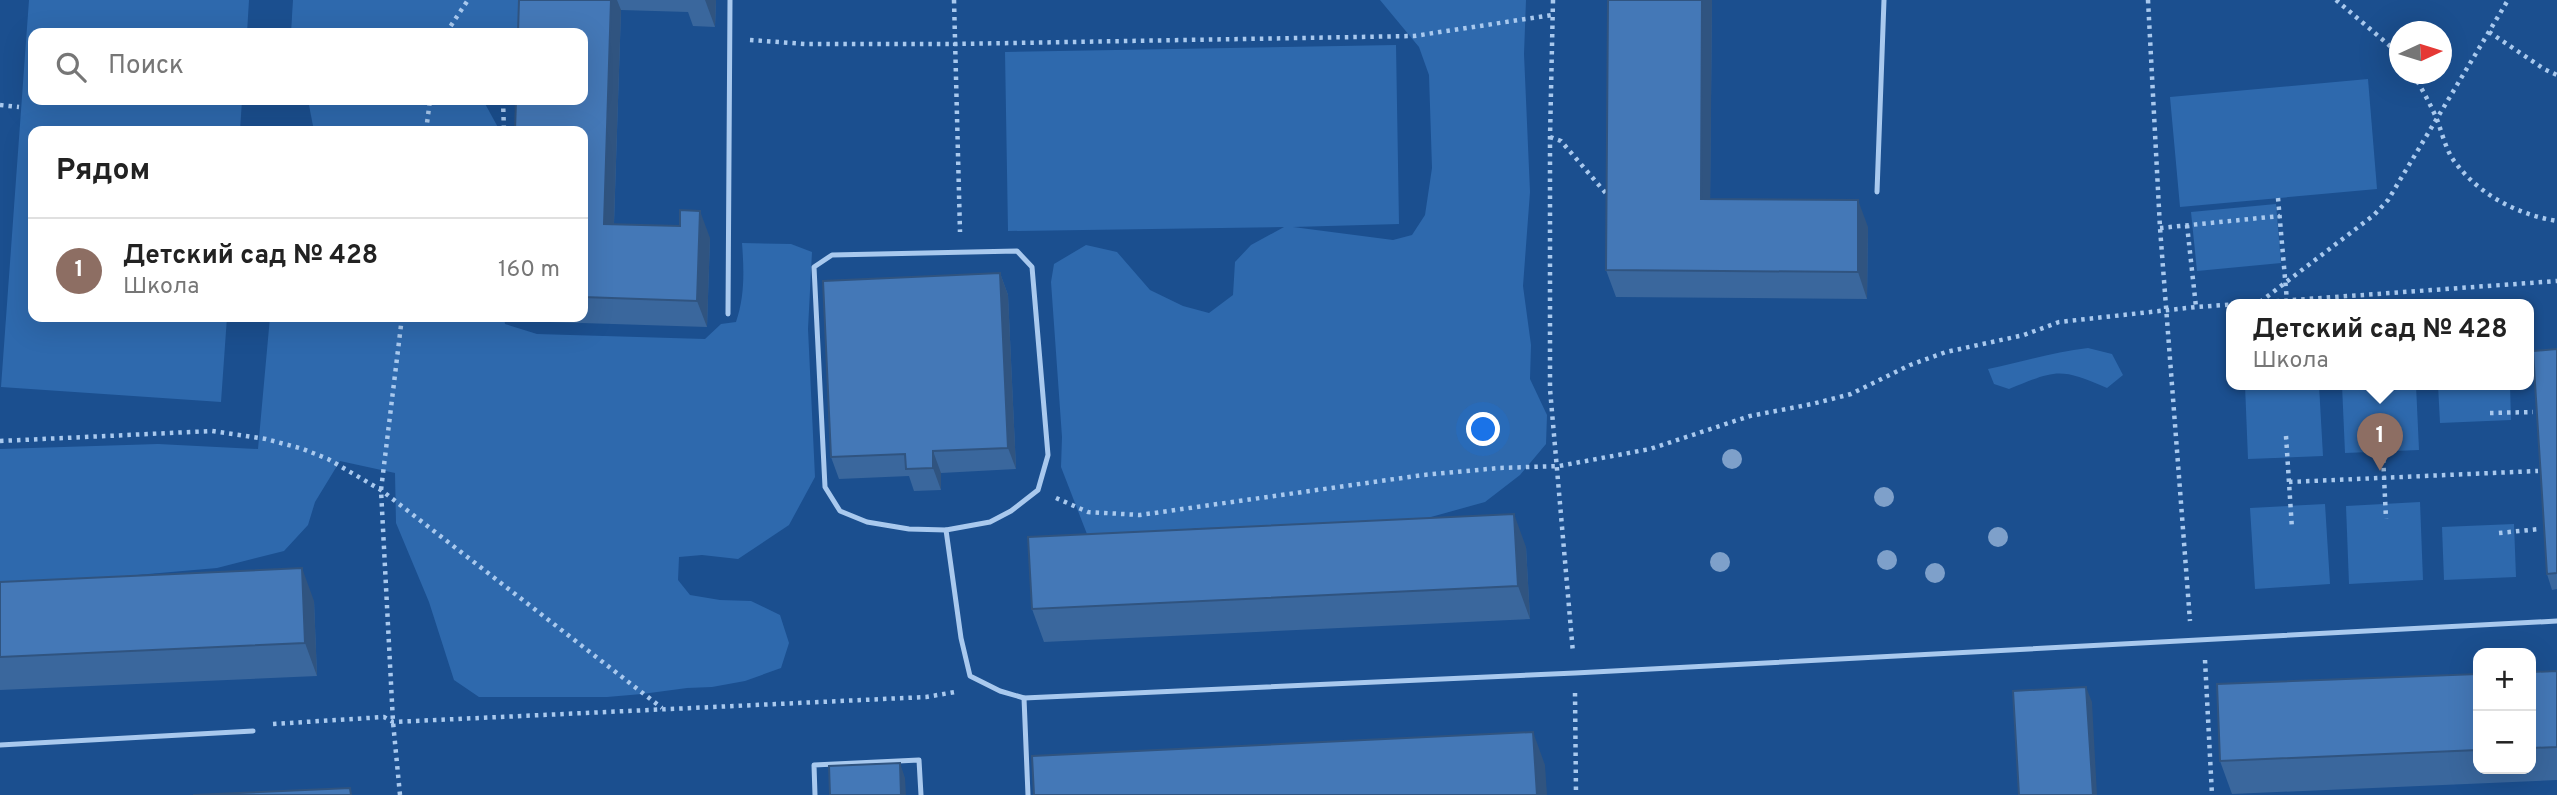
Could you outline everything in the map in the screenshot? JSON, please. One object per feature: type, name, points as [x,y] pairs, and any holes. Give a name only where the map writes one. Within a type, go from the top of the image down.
[{"type":"lane","points":[[728,314],[730,0]]},
{"type":"lane","points":[[1877,192],[1884,0]]},
{"type":"lane","points":[[1017,251],[1032,268],[1048,455],[1038,490],[1011,512],[990,522],[946,530],[909,529],[867,522],[840,511],[825,487],[814,267],[832,255],[1017,251]]},
{"type":"lane","points":[[946,530],[961,638],[970,676],[988,686],[1024,698],[1575,673],[2557,621]]},
{"type":"lane","points":[[1024,698],[1028,795]]},
{"type":"lane","points":[[0,744],[253,731]]},
{"type":"lane","points":[[815,795],[814,765],[919,760],[921,795]]},
{"type":"path","points":[[449,28],[468,0]]},
{"type":"path","points":[[954,0],[960,254]]},
{"type":"path","points":[[1553,0],[1550,389],[1559,466],[1575,673],[1576,795]]},
{"type":"path","points":[[2148,0],[2165,312],[2191,639]]},
{"type":"path","points":[[2336,0],[2389,45]]},
{"type":"path","points":[[2264,299],[2374,215],[2388,200],[2507,2],[2499,0]]},
{"type":"path","points":[[729,39],[805,44],[955,44],[1414,36],[1552,15]]},
{"type":"path","points":[[2490,32],[2557,75]]},
{"type":"path","points":[[2418,84],[2451,156],[2485,192],[2508,207],[2557,221]]},
{"type":"path","points":[[0,105],[19,107]]},
{"type":"path","points":[[426,126],[429,105]]},
{"type":"path","points":[[503,105],[504,126]]},
{"type":"path","points":[[1550,137],[1561,142],[1615,204]]},
{"type":"path","points":[[2278,198],[2287,299]]},
{"type":"path","points":[[2160,228],[2280,216]]},
{"type":"path","points":[[2188,225],[2196,307]]},
{"type":"path","points":[[2314,299],[2557,281]]},
{"type":"path","points":[[1038,490],[1088,512],[1140,515],[1423,475],[1559,466],[1650,449],[1750,416],[1851,394],[1910,365],[1946,352],[2024,335],[2059,322],[2226,305]]},
{"type":"path","points":[[400,795],[393,722],[381,489],[401,322]]},
{"type":"path","points":[[2490,413],[2533,412]]},
{"type":"path","points":[[0,441],[212,431],[236,433],[303,449],[381,489],[662,708]]},
{"type":"path","points":[[2382,434],[2386,519]]},
{"type":"path","points":[[2286,436],[2292,529]]},
{"type":"path","points":[[2289,482],[2538,471]]},
{"type":"path","points":[[2499,533],[2540,529]]},
{"type":"path","points":[[2204,638],[2212,795]]},
{"type":"path","points":[[253,731],[268,724],[384,717],[393,722],[926,697],[988,686]]},
{"type":"shaded area","points":[[29,0],[249,0],[247,28],[28,28],[28,105],[242,105],[240,126],[28,126],[28,322],[227,322],[221,402],[1,387]]},
{"type":"shaded area","points":[[293,0],[525,0],[525,28],[291,28]]},
{"type":"shaded area","points":[[1380,0],[1526,0],[1524,54],[1530,192],[1523,286],[1531,345],[1530,379],[1547,415],[1546,444],[1520,475],[1485,502],[1413,522],[1336,527],[1196,528],[1134,543],[1092,547],[1061,467],[1062,437],[1051,282],[1054,264],[1086,245],[1117,252],[1150,290],[1183,306],[1209,313],[1233,295],[1235,262],[1251,245],[1284,227],[1008,231],[1005,52],[1396,45],[1399,224],[1293,227],[1393,240],[1412,235],[1425,215],[1432,168],[1429,75],[1419,47]]},
{"type":"shaded area","points":[[2368,79],[2377,189],[2180,207],[2170,97]]},
{"type":"shaded area","points":[[309,105],[486,105],[497,126],[313,126]]},
{"type":"shaded area","points":[[2276,204],[2281,263],[2197,271],[2191,212]]},
{"type":"shaded area","points":[[742,243],[791,244],[812,252],[808,329],[815,477],[789,525],[738,559],[702,555],[679,557],[678,580],[690,595],[751,601],[780,615],[789,643],[781,668],[745,681],[642,694],[607,697],[479,697],[454,680],[429,602],[396,523],[395,473],[340,461],[315,502],[308,525],[284,551],[217,568],[0,587],[0,449],[158,444],[258,449],[270,322],[505,322],[537,334],[705,339],[721,324],[736,322],[743,273]]},
{"type":"shaded area","points":[[2088,348],[2112,354],[2123,375],[2107,388],[2078,377],[2058,374],[2037,378],[2009,389],[1994,384],[1988,369],[2050,355]]},
{"type":"shaded area","points":[[2245,390],[2319,390],[2323,456],[2248,459]]},
{"type":"shaded area","points":[[2342,390],[2416,390],[2419,450],[2345,453]]},
{"type":"shaded area","points":[[2438,390],[2510,390],[2511,420],[2440,423]]},
{"type":"shaded area","points":[[2420,502],[2423,580],[2349,584],[2346,506]]},
{"type":"shaded area","points":[[2325,504],[2330,584],[2255,589],[2250,508]]},
{"type":"shaded area","points":[[2514,524],[2516,577],[2444,580],[2442,527]]},
{"type":"building","points":[[519,0],[611,0],[604,224],[680,226],[680,210],[700,211],[697,301],[588,297],[588,126],[515,126],[516,105],[588,105],[588,28],[518,28]]},
{"type":"building","points":[[1608,0],[1702,0],[1701,199],[1858,200],[1858,272],[1606,270]]},
{"type":"building","points":[[1000,273],[1008,448],[933,451],[933,468],[906,469],[905,454],[831,457],[823,281]]},
{"type":"building","points":[[2557,349],[2557,573],[2547,574],[2534,367],[2534,351]]},
{"type":"building","points":[[1514,514],[1518,586],[1032,609],[1028,537]]},
{"type":"building","points":[[302,568],[305,643],[0,657],[0,582]]},
{"type":"building","points":[[2557,671],[2557,747],[2536,748],[2536,672]]},
{"type":"building","points":[[2473,674],[2473,750],[2220,761],[2217,684]]},
{"type":"building","points":[[2086,687],[2093,795],[2019,795],[2013,691]]},
{"type":"building","points":[[1533,732],[1537,795],[1034,795],[1032,756]]},
{"type":"building","points":[[900,763],[901,795],[830,795],[829,766]]},
{"type":"building","points":[[350,788],[351,795],[193,795]]},
{"type":"place","name":"Детский сад № 428","points":[[2380,471]]}]
